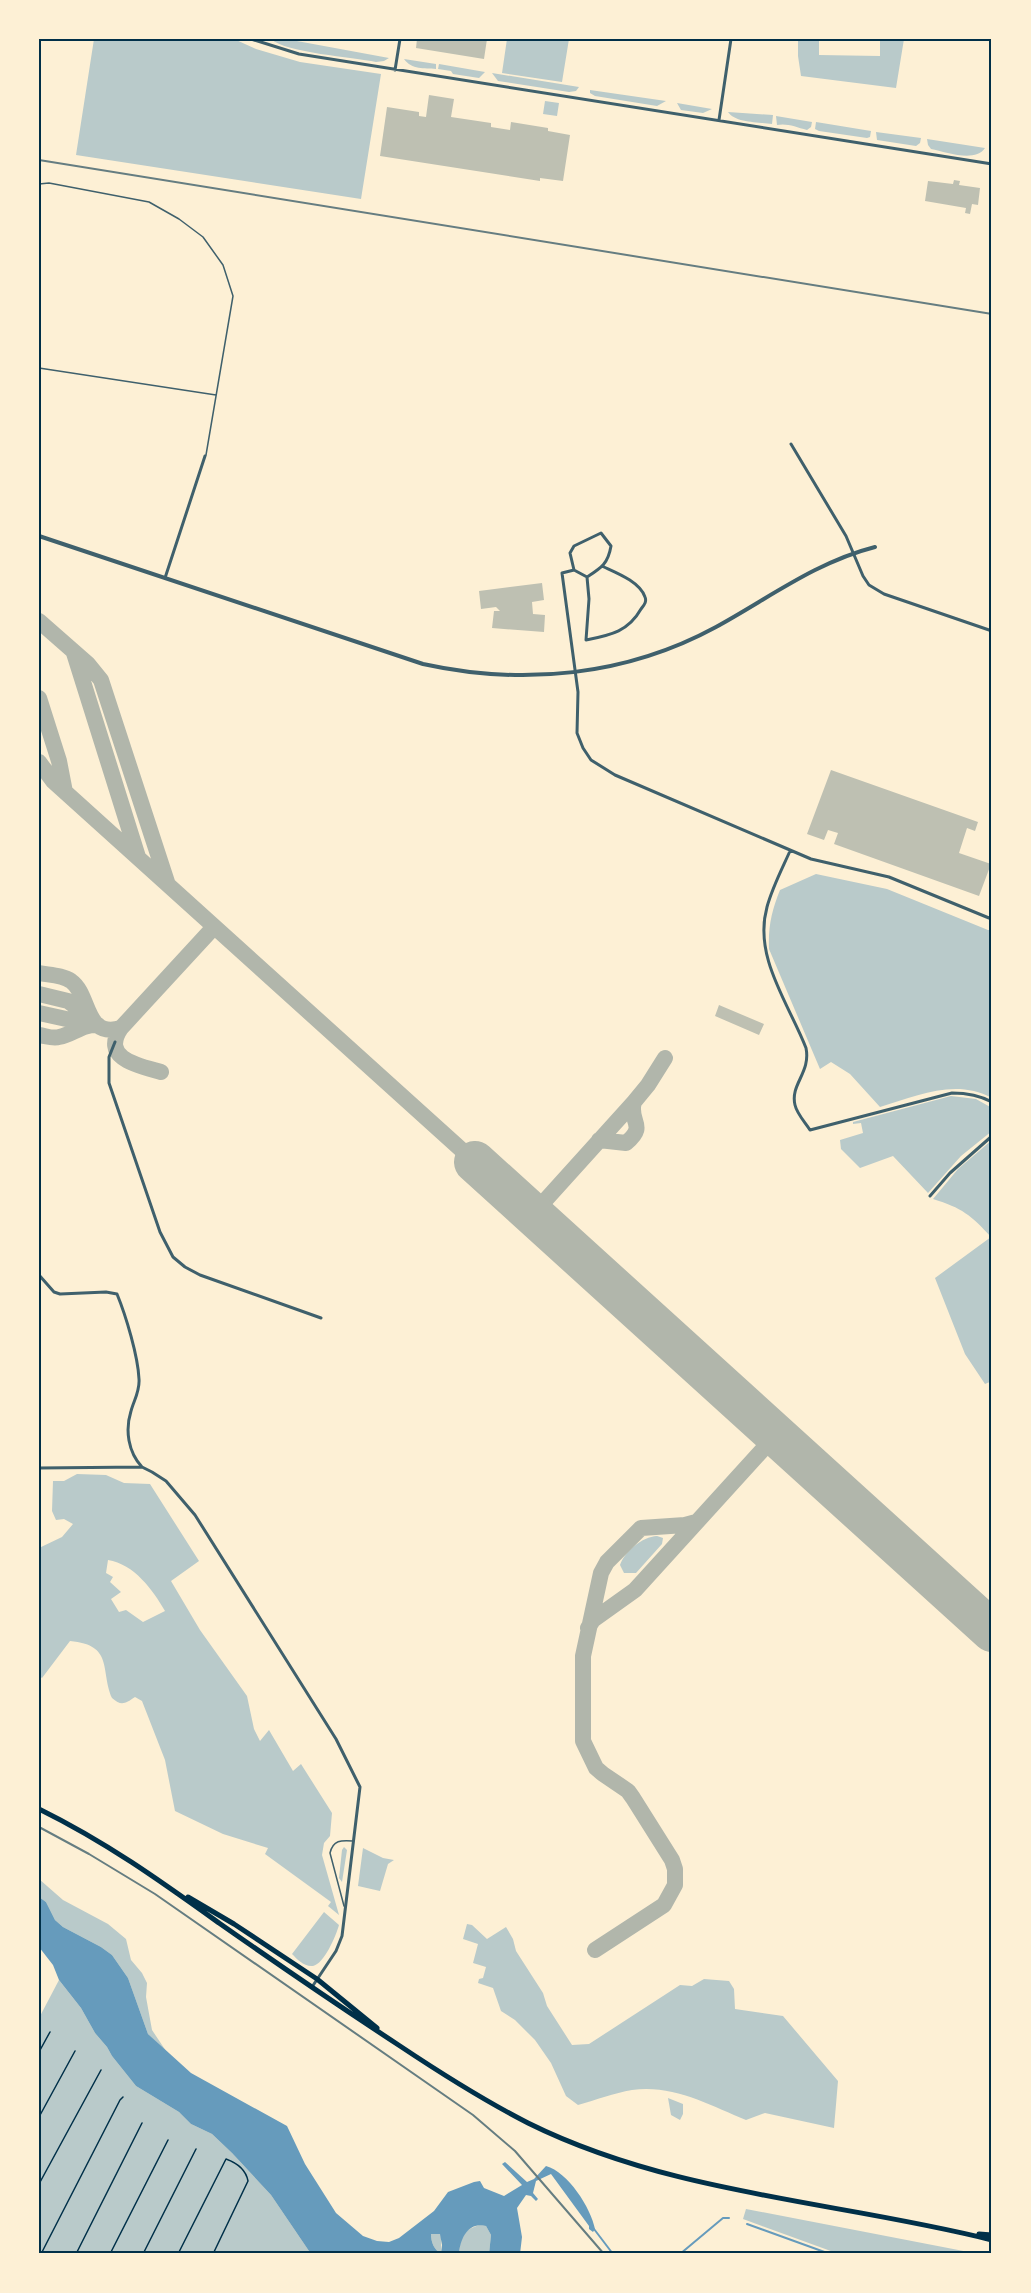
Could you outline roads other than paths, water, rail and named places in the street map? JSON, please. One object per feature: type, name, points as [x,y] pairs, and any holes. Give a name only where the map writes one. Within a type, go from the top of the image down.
[{"type":"main road","points":[[39,1809],[91,1836],[234,1924],[317,1979],[398,2044]]},
{"type":"main road","points":[[164,1882],[312,1987],[442,2074],[500,2108],[560,2138],[622,2162],[694,2181],[992,2240]]},
{"type":"main road","points":[[968,2234],[992,2235]]},
{"type":"street","points":[[251,39],[299,54],[992,164]]},
{"type":"street","points":[[395,70],[400,39]]},
{"type":"street","points":[[719,121],[731,39]]},
{"type":"street","points":[[791,444],[846,536],[869,585],[877,590],[992,631]]},
{"type":"street","points":[[165,578],[205,456]]},
{"type":"street","points":[[574,570],[570,553],[574,546],[600,533],[611,546],[609,558],[604,567],[587,577]]},
{"type":"street","points":[[39,536],[432,666],[511,675],[575,672],[635,660],[676,646],[716,627],[798,578],[875,547]]},
{"type":"street","points":[[587,577],[589,599],[586,640],[622,631],[636,619],[646,601],[645,596],[622,575],[604,567]]},
{"type":"street","points":[[587,577],[574,570],[562,573],[578,693],[577,733],[591,760],[615,775],[790,851],[826,864],[889,877],[985,917],[992,917]]},
{"type":"street","points":[[790,851],[767,907],[764,933],[766,956],[771,970],[806,1048],[807,1067],[795,1096],[799,1113],[810,1130],[952,1093],[967,1093],[992,1102]]},
{"type":"street","points":[[115,1042],[109,1057],[110,1083],[160,1232],[173,1257],[200,1275],[321,1318]]},
{"type":"street","points":[[930,1196],[950,1173],[992,1136]]},
{"type":"street","points":[[39,1275],[54,1292],[60,1294],[91,1292],[117,1294],[124,1314],[139,1380],[128,1431],[132,1454],[141,1467]]},
{"type":"street","points":[[39,1468],[141,1467],[166,1481],[195,1515],[336,1739],[360,1787],[342,1936],[336,1951],[312,1987]]},
{"type":"lane","points":[[39,184],[60,185],[149,202],[179,219],[203,237],[223,264],[233,296],[205,456]]},
{"type":"lane","points":[[39,368],[217,395]]},
{"type":"lane","points":[[346,1910],[330,1853],[334,1843],[340,1840],[354,1842]]},
{"type":"water","points":[[39,1897],[46,1902],[55,1920],[63,1927],[112,1955],[128,1978],[148,2034],[191,2073],[287,2126],[305,2164],[336,2213],[363,2236],[389,2242],[399,2238],[434,2211],[448,2192],[474,2182],[480,2181],[484,2188],[504,2196],[522,2185],[502,2164],[505,2162],[527,2182],[534,2179],[546,2166],[562,2175],[584,2201],[595,2229],[593,2232],[589,2229],[551,2174],[536,2181],[533,2193],[538,2199],[536,2201],[526,2195],[517,2208],[522,2237],[520,2254],[489,2254],[491,2235],[486,2226],[480,2225],[466,2232],[459,2254],[311,2254],[271,2195],[232,2153],[212,2134],[191,2124],[179,2112],[136,2086],[95,2033],[81,2008],[59,1980],[53,1965],[39,1947]],"holes":[[[431,2234],[440,2234],[441,2253],[433,2245]]]},
{"type":"waterway","points":[[680,2254],[723,2218],[729,2218]]},
{"type":"waterway","points":[[747,2224],[830,2254]]},
{"type":"waterway","points":[[594,2229],[613,2254]]},
{"type":"railway","points":[[39,160],[992,314]]},
{"type":"railway","points":[[39,1827],[155,1894],[473,2115],[515,2151],[604,2254]]}]
